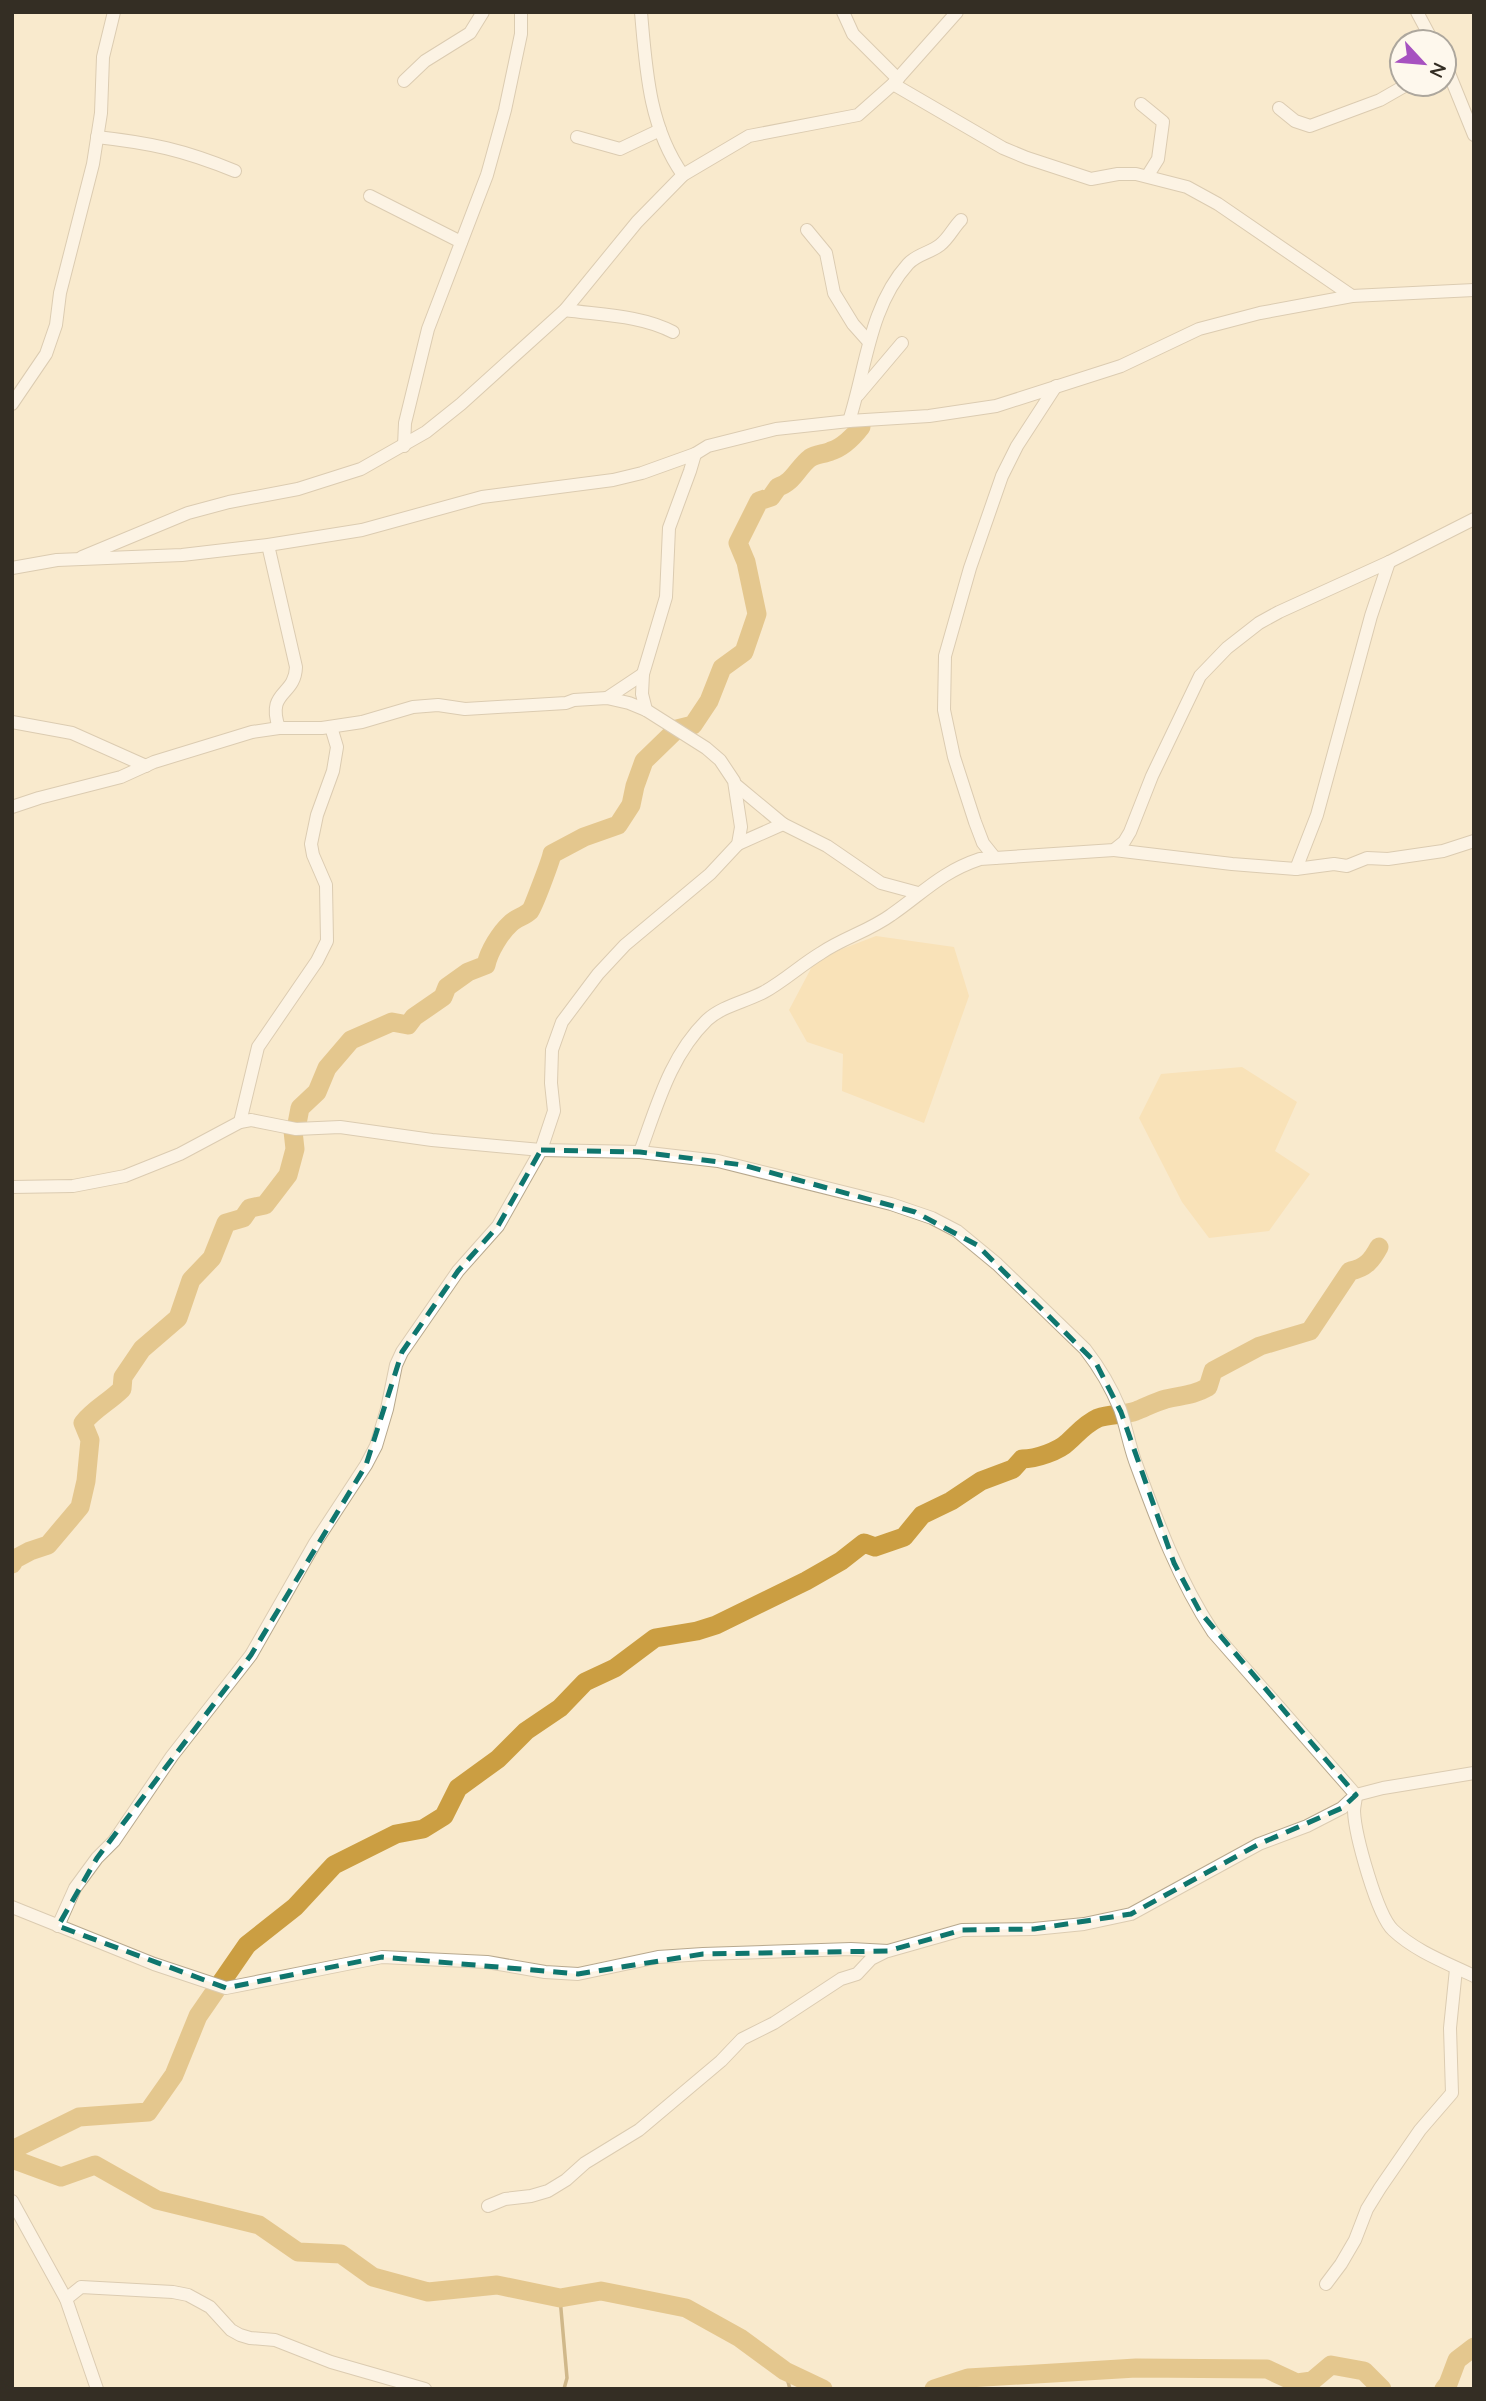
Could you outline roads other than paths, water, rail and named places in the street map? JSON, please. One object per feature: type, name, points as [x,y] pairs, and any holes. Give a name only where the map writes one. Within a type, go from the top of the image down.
[{"type":"street","points":[[12,404],[46,354],[51,341],[60,293],[89,180],[97,137],[103,57],[114,12]]},
{"type":"street","points":[[404,81],[425,61],[470,33],[483,12]]},
{"type":"street","points":[[404,446],[405,423],[428,329],[487,175],[505,110],[521,34],[521,12]]},
{"type":"street","points":[[640,12],[650,96],[665,146],[684,175]]},
{"type":"street","points":[[843,12],[852,34],[895,82],[993,142],[1027,158],[1091,179],[1118,174],[1148,175],[1200,193],[1352,296]]},
{"type":"street","points":[[75,560],[188,513],[320,482],[361,469],[404,446],[461,404],[565,310],[637,222],[684,175],[749,136],[858,115],[895,82],[957,12]]},
{"type":"street","points":[[1417,12],[1426,28]]},
{"type":"street","points":[[1458,85],[1469,104],[1474,135]]},
{"type":"street","points":[[1279,108],[1295,121],[1310,126],[1388,95]]},
{"type":"street","points":[[1140,104],[1163,122],[1158,159],[1148,175]]},
{"type":"street","points":[[577,137],[620,149],[660,130]]},
{"type":"street","points":[[97,137],[192,153],[234,171]]},
{"type":"street","points":[[370,196],[461,242]]},
{"type":"street","points":[[849,421],[858,395],[861,370],[869,342],[891,287],[908,263],[939,246],[961,220]]},
{"type":"street","points":[[807,230],[826,253],[834,293],[853,324],[869,342]]},
{"type":"street","points":[[12,568],[75,560],[182,555],[362,530],[482,497],[613,480],[642,473],[695,454],[708,446],[776,429],[996,406],[1121,366],[1199,330],[1235,318],[1352,296],[1474,290]]},
{"type":"street","points":[[565,310],[639,321],[673,332]]},
{"type":"street","points":[[858,395],[902,343]]},
{"type":"street","points":[[995,858],[983,843],[954,757],[944,710],[945,656],[962,592],[1002,476],[1017,446],[1056,386]]},
{"type":"street","points":[[646,710],[642,694],[643,674],[666,597],[669,528],[695,454]]},
{"type":"street","points":[[1114,850],[1124,842],[1130,832],[1152,776],[1191,694],[1211,662],[1259,623],[1474,519]]},
{"type":"street","points":[[268,545],[296,667],[293,682],[275,704],[274,714],[279,728]]},
{"type":"street","points":[[1296,869],[1317,815],[1371,616],[1389,562]]},
{"type":"street","points":[[607,698],[643,674]]},
{"type":"street","points":[[12,807],[121,777],[145,766],[252,732],[279,728],[331,727],[362,722],[413,707],[438,705],[465,709],[607,698],[646,710],[706,748],[720,760],[735,785],[783,824],[827,846],[881,883],[918,893]]},
{"type":"street","points":[[12,722],[72,733],[145,766]]},
{"type":"street","points":[[240,1122],[258,1047],[310,973],[327,941],[326,885],[311,844],[317,815],[333,771],[337,747],[331,727]]},
{"type":"street","points":[[735,785],[741,827],[738,844]]},
{"type":"street","points":[[58,1926],[75,1888],[97,1858],[114,1841],[172,1756],[251,1655],[315,1543],[366,1465],[376,1446],[396,1365],[402,1352],[458,1271],[498,1226],[541,1150],[554,1111],[552,1051],[562,1023],[598,974],[625,945],[710,874],[738,844],[783,824]]},
{"type":"street","points":[[640,1152],[672,1069],[708,1019],[763,993],[820,953],[857,936],[893,914],[918,893],[961,865],[980,859],[1114,850],[1296,869],[1334,864],[1347,866],[1367,859],[1388,859],[1443,851],[1474,841]]},
{"type":"street","points":[[12,1186],[73,1186],[125,1176],[180,1154],[240,1122],[262,1120],[296,1129],[340,1127],[432,1140],[541,1150],[640,1152],[743,1165],[891,1204],[932,1218],[957,1231],[977,1245],[1096,1363],[1121,1412],[1135,1461],[1174,1563],[1200,1612],[1213,1632],[1356,1795],[1354,1811],[1360,1843],[1384,1918],[1403,1938],[1456,1969],[1474,1976]]},
{"type":"street","points":[[488,2206],[505,2199],[548,2191],[566,2180],[585,2163],[639,2130],[721,2061],[742,2039],[774,2024],[841,1979],[857,1974],[871,1959],[888,1951],[962,1930],[1034,1929],[1131,1914],[1259,1844],[1307,1826],[1342,1808],[1356,1795],[1474,1773]]},
{"type":"street","points":[[12,1907],[154,1964],[226,1988],[382,1958],[487,1962],[545,1972],[578,1974],[657,1957],[851,1949],[888,1951]]},
{"type":"street","points":[[1326,2284],[1355,2240],[1367,2209],[1420,2130],[1452,2093],[1450,2028],[1456,1969]]},
{"type":"street","points":[[12,2202],[66,2299],[97,2389]]},
{"type":"street","points":[[66,2299],[81,2287],[173,2292],[199,2300],[210,2307],[231,2330],[240,2335],[275,2340],[331,2362],[425,2389]]},
{"type":"waterway","points":[[12,1564],[15,1559],[30,1551],[48,1545],[80,1507],[90,1440],[83,1423],[122,1389],[123,1377],[142,1349],[178,1318],[191,1280],[212,1258],[226,1223],[243,1218],[250,1208],[265,1205],[288,1175],[295,1149],[293,1131],[296,1129],[300,1108],[317,1092],[327,1068],[351,1040],[392,1022],[408,1025],[414,1017],[443,997],[447,987],[468,972],[486,965],[492,948],[503,932],[513,921],[530,911],[552,854],[584,837],[618,825],[631,805],[644,761],[677,729],[693,725],[709,701],[722,668],[744,652],[757,614],[746,562],[738,543],[759,501],[771,497],[778,487],[788,482],[810,458],[839,447],[861,427]]},
{"type":"waterway","points":[[12,2150],[79,2117],[148,2112],[174,2075],[198,2016],[247,1945],[295,1907],[334,1865],[396,1834],[423,1829],[444,1816],[458,1788],[498,1759],[526,1731],[560,1708],[585,1682],[615,1668],[655,1638],[716,1625],[806,1581],[841,1561],[864,1543],[875,1547],[904,1537],[922,1515],[951,1501],[981,1481],[1013,1469],[1022,1459],[1040,1456],[1059,1448],[1098,1418],[1132,1412],[1208,1387],[1213,1371],[1260,1346],[1310,1331],[1350,1271],[1368,1263],[1379,1247]]},
{"type":"waterway","points":[[12,2159],[61,2177],[95,2165],[157,2200],[259,2225],[298,2252],[341,2254],[373,2277],[428,2292],[497,2285],[560,2298],[601,2291],[686,2308],[740,2338],[785,2371],[823,2389]]},
{"type":"waterway","points":[[560,2298],[567,2378],[564,2389]]},
{"type":"waterway","points":[[1444,2389],[1457,2360],[1474,2347]]},
{"type":"waterway","points":[[934,2389],[968,2378],[1136,2368],[1267,2369],[1297,2383],[1312,2381],[1331,2365],[1364,2371],[1382,2389]]},
{"type":"waterway","points":[[785,2371],[790,2389]]}]
